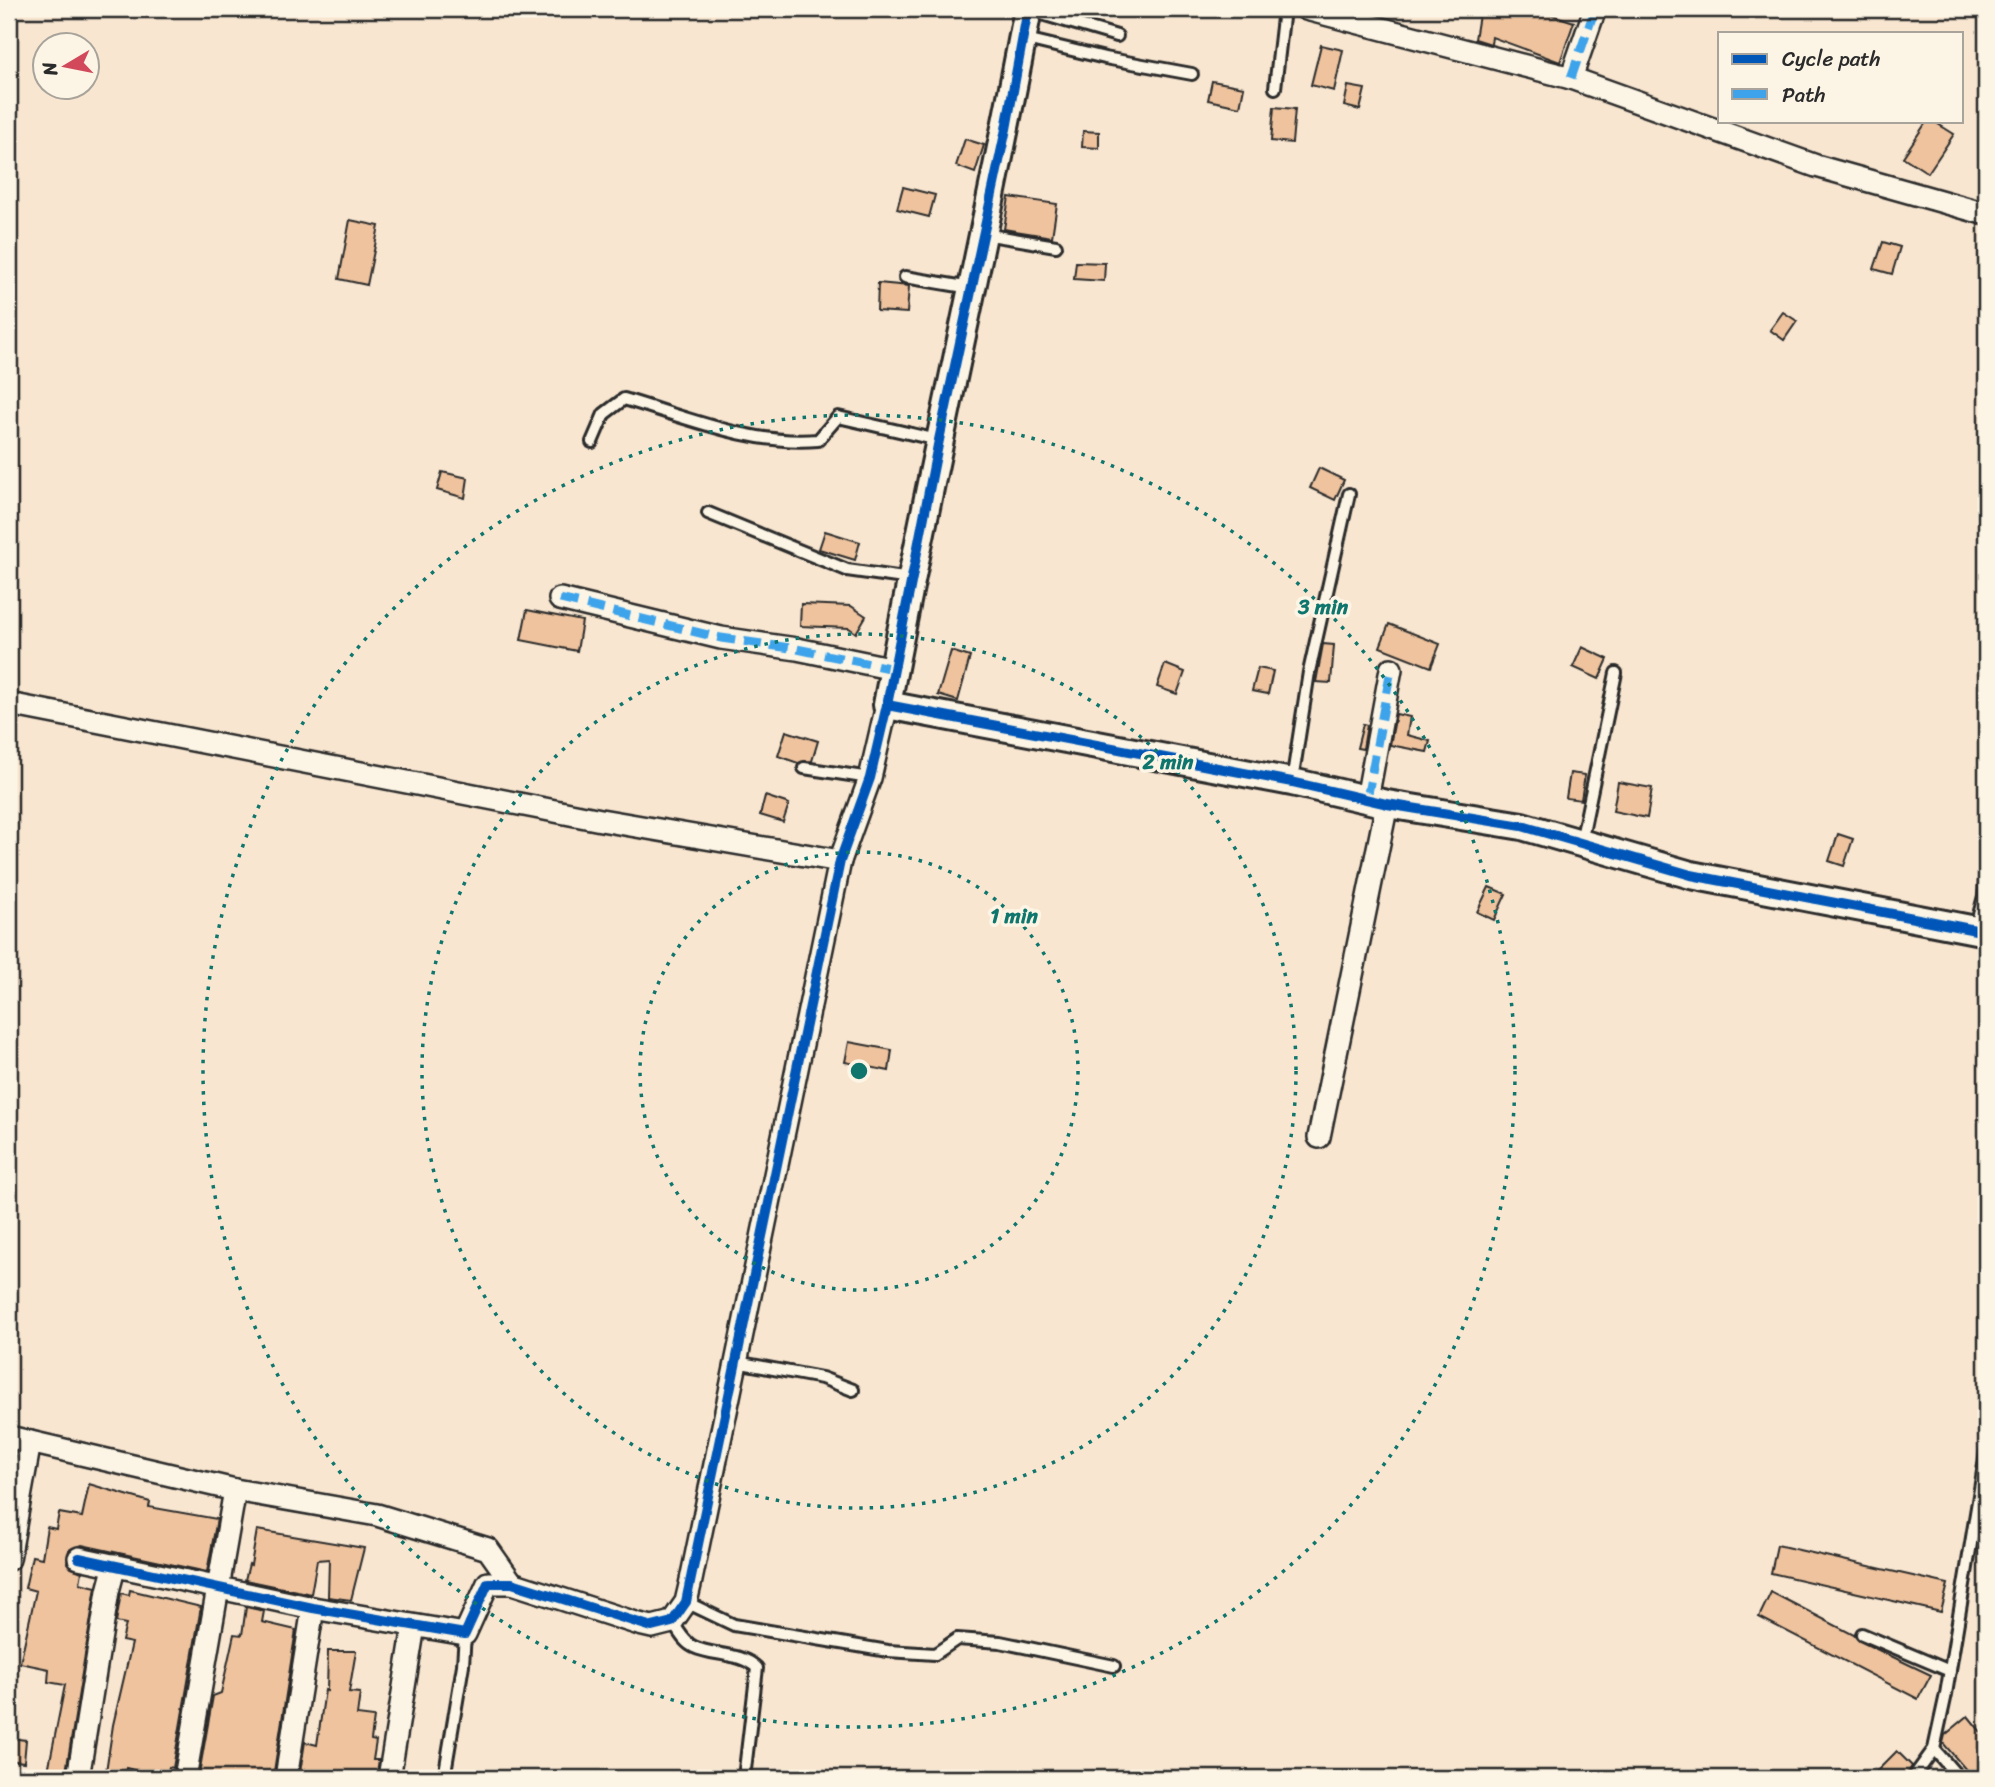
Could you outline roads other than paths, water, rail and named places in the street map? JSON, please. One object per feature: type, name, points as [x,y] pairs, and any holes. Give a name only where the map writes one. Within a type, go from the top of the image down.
[{"type":"street","points":[[79,1558],[313,1608],[465,1634],[488,1583],[512,1583],[652,1627],[672,1622],[686,1602],[840,861],[870,778],[887,705],[939,440],[974,289],[1028,9]]},
{"type":"street","points":[[1306,9],[1571,78],[1816,166],[1986,214]]},
{"type":"street","points":[[1571,78],[1595,9]]},
{"type":"street","points":[[560,600],[721,638],[797,649],[894,669]]},
{"type":"street","points":[[1319,1137],[1377,801],[1391,669]]},
{"type":"street","points":[[9,704],[601,820],[840,861]]},
{"type":"street","points":[[887,705],[1292,782],[1377,801],[1522,826],[1691,875],[1981,931]]},
{"type":"street","points":[[9,1437],[235,1490],[377,1515],[488,1549],[512,1583]]},
{"type":"street","points":[[9,1559],[30,1442]]},
{"type":"street","points":[[185,1778],[235,1490]]},
{"type":"street","points":[[78,1778],[108,1591],[115,1565]]},
{"type":"street","points":[[286,1778],[313,1608]]},
{"type":"street","points":[[389,1778],[414,1626]]},
{"type":"lane","points":[[1028,9],[1118,36]]},
{"type":"lane","points":[[1275,88],[1284,9]]},
{"type":"lane","points":[[1022,38],[1105,58],[1192,74]]},
{"type":"lane","points":[[984,234],[1056,247]]},
{"type":"lane","points":[[905,277],[974,289]]},
{"type":"lane","points":[[592,442],[604,414],[624,400],[719,427],[782,440],[818,440],[832,419],[838,417],[939,440]]},
{"type":"lane","points":[[1292,782],[1309,672],[1349,494]]},
{"type":"lane","points":[[708,513],[847,570],[911,579]]},
{"type":"lane","points":[[1581,842],[1616,673]]},
{"type":"lane","points":[[804,768],[870,778]]},
{"type":"lane","points":[[1981,931],[1986,865]]},
{"type":"lane","points":[[736,1362],[822,1378],[853,1390]]},
{"type":"lane","points":[[1913,1778],[1934,1749],[1950,1671],[1986,1453]]},
{"type":"lane","points":[[686,1602],[734,1625],[850,1645],[927,1655],[941,1652],[957,1639],[993,1641],[1114,1666]]},
{"type":"lane","points":[[672,1622],[687,1643],[697,1649],[737,1658],[757,1668],[758,1679],[748,1731],[744,1778]]},
{"type":"lane","points":[[444,1778],[463,1665],[465,1634]]},
{"type":"lane","points":[[1862,1634],[1950,1671]]},
{"type":"lane","points":[[1934,1749],[1959,1778]]}]
